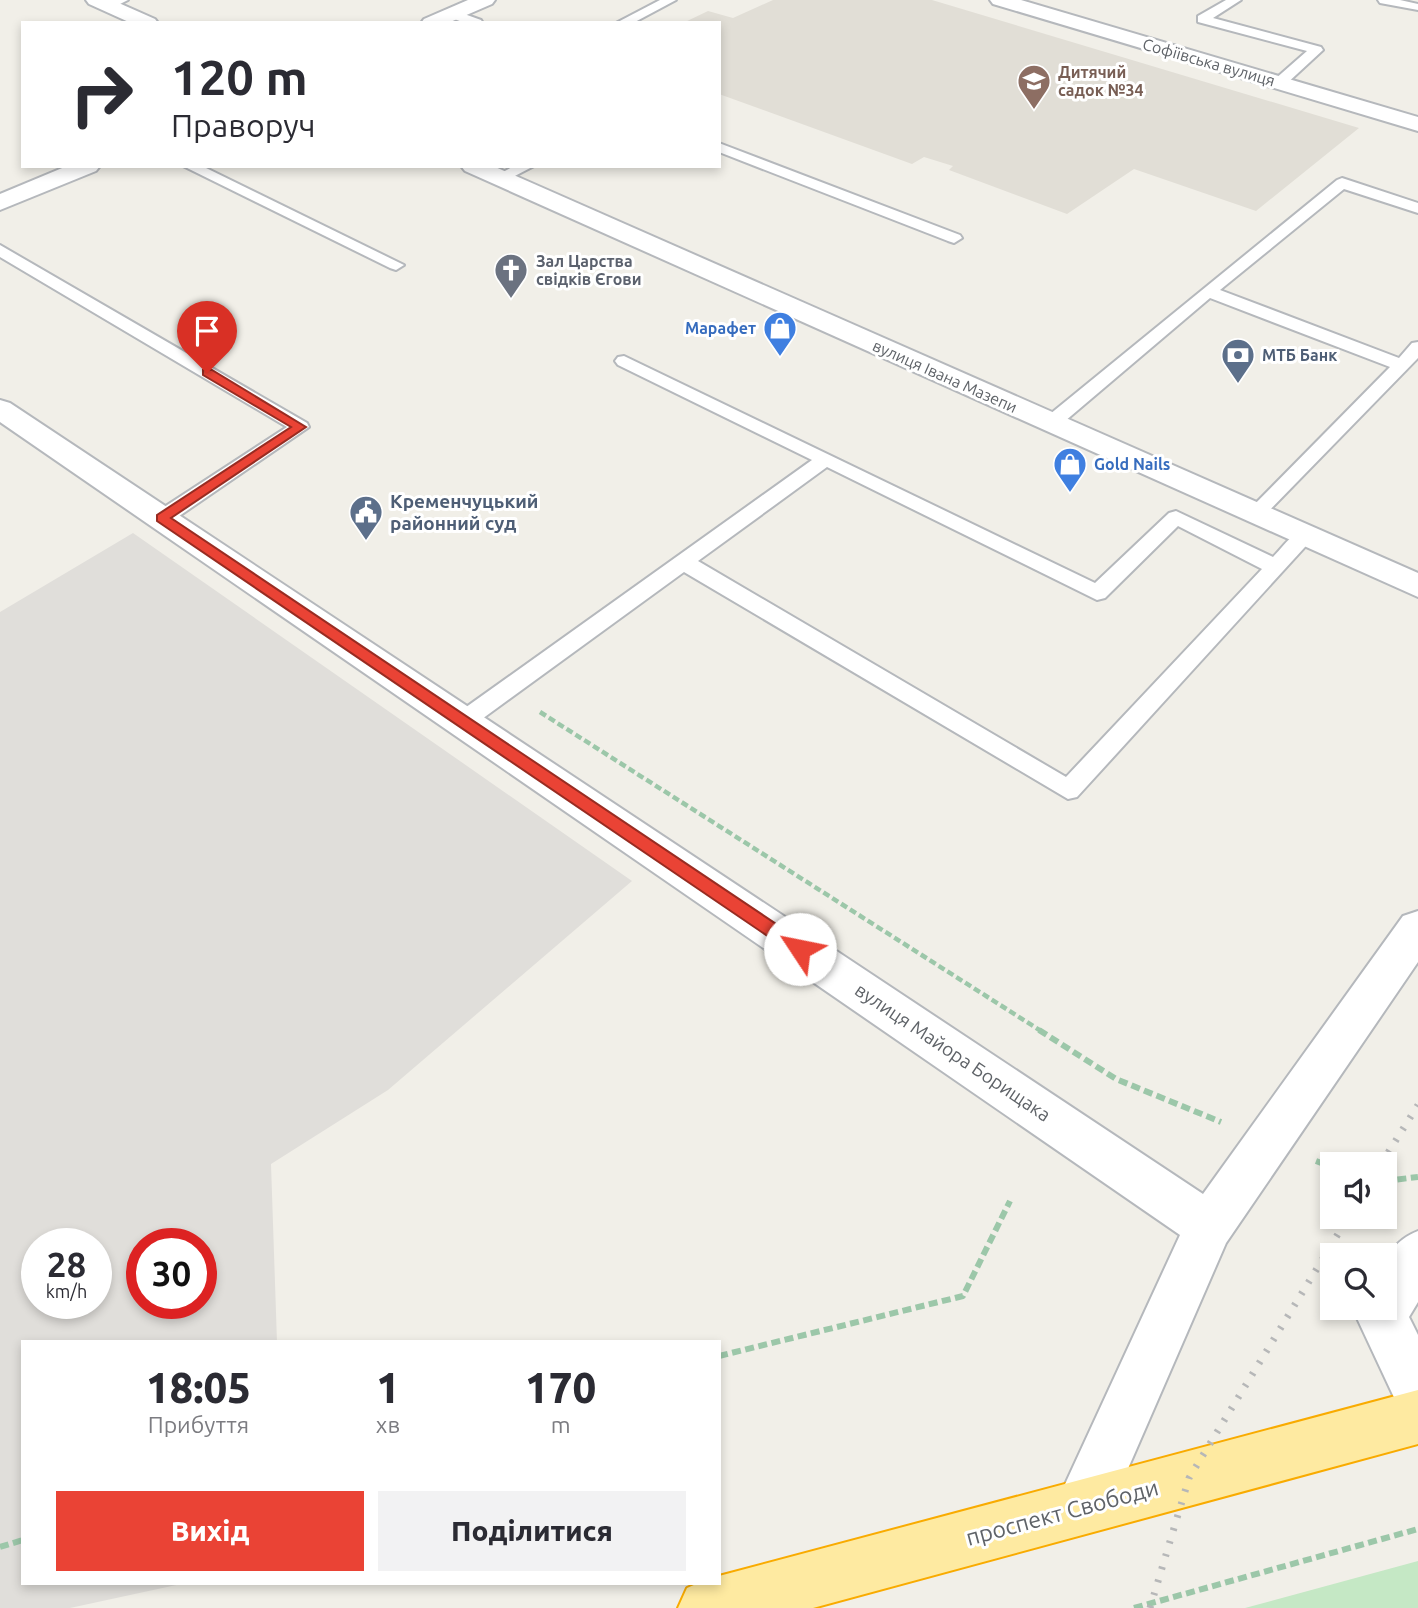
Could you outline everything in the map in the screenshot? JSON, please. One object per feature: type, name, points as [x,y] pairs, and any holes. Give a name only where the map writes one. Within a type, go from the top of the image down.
[{"type":"highway","name":"проспект Свободи","points":[[707,1608],[1418,1417]]},
{"type":"street","points":[[435,21],[485,0]]},
{"type":"street","name":"Софіївська вулиця","points":[[1000,0],[1418,124]]},
{"type":"street","points":[[108,2],[144,21]]},
{"type":"street","points":[[0,202],[83,168]]},
{"type":"street","name":"вулиця Івана Мазепи","points":[[478,168],[1418,586]]},
{"type":"street","name":"вулиця Майора Борищака","points":[[0,409],[1209,1226]]},
{"type":"street","points":[[1083,1506],[1209,1226],[1418,928]]},
{"type":"street","points":[[1418,1255],[1381,1316],[1418,1389]]},
{"type":"lane","points":[[626,21],[670,0]]},
{"type":"lane","points":[[1235,0],[1202,19],[1316,50],[1279,83]]},
{"type":"lane","points":[[1384,0],[1417,6]]},
{"type":"lane","points":[[453,13],[472,21]]},
{"type":"lane","points":[[721,148],[954,238]]},
{"type":"lane","points":[[194,168],[396,265]]},
{"type":"lane","points":[[500,178],[522,168]]},
{"type":"lane","points":[[1051,423],[1342,183],[1418,208]]},
{"type":"lane","points":[[0,250],[299,427],[162,518]]},
{"type":"lane","points":[[1208,291],[1402,365]]},
{"type":"lane","points":[[1255,514],[1418,347]]},
{"type":"lane","points":[[624,361],[1097,593],[1176,517],[1276,567]]},
{"type":"lane","points":[[463,721],[826,459]]},
{"type":"lane","points":[[683,562],[1068,790],[1305,536]]},
{"type":"path","points":[[506,690],[1115,1079],[1320,1162]]},
{"type":"path","points":[[1397,1179],[1418,1177]]},
{"type":"path","points":[[721,1356],[963,1296],[1010,1201]]},
{"type":"path","points":[[1133,1608],[1418,1529]]},
{"type":"path","points":[[0,1547],[21,1541]]},
{"type":"shaded area","name":"Дитячий садок №34","points":[[773,0],[932,0],[1359,128],[1256,211],[1134,169],[1067,214],[949,170],[953,166],[924,157],[912,164],[721,95],[721,21],[687,21],[708,11],[733,18]]},
{"type":"shaded area","points":[[133,533],[632,881],[388,1090],[271,1164],[277,1340],[21,1340],[21,1585],[176,1585],[70,1608],[0,1608],[0,612]]},
{"type":"green space","points":[[1418,1561],[1418,1608],[1245,1608]]},
{"type":"railway","points":[[1389,1152],[1418,1105]]},
{"type":"railway","points":[[1150,1608],[1189,1478],[1341,1229]]},
{"type":"place","name":"Дитячий садок №34","points":[[1034,111]]},
{"type":"place","name":"Зал Царства свідків Єгови","points":[[511,300]]},
{"type":"place","name":"Марафет","points":[[780,358]]},
{"type":"place","name":"МТБ Банк","points":[[1238,385]]},
{"type":"place","name":"Gold Nails","points":[[1070,494]]},
{"type":"place","name":"Кременчуцький районний суд","points":[[366,542]]},
{"type":"route","points":[[207,373],[299,427],[162,518],[800,949]]}]
